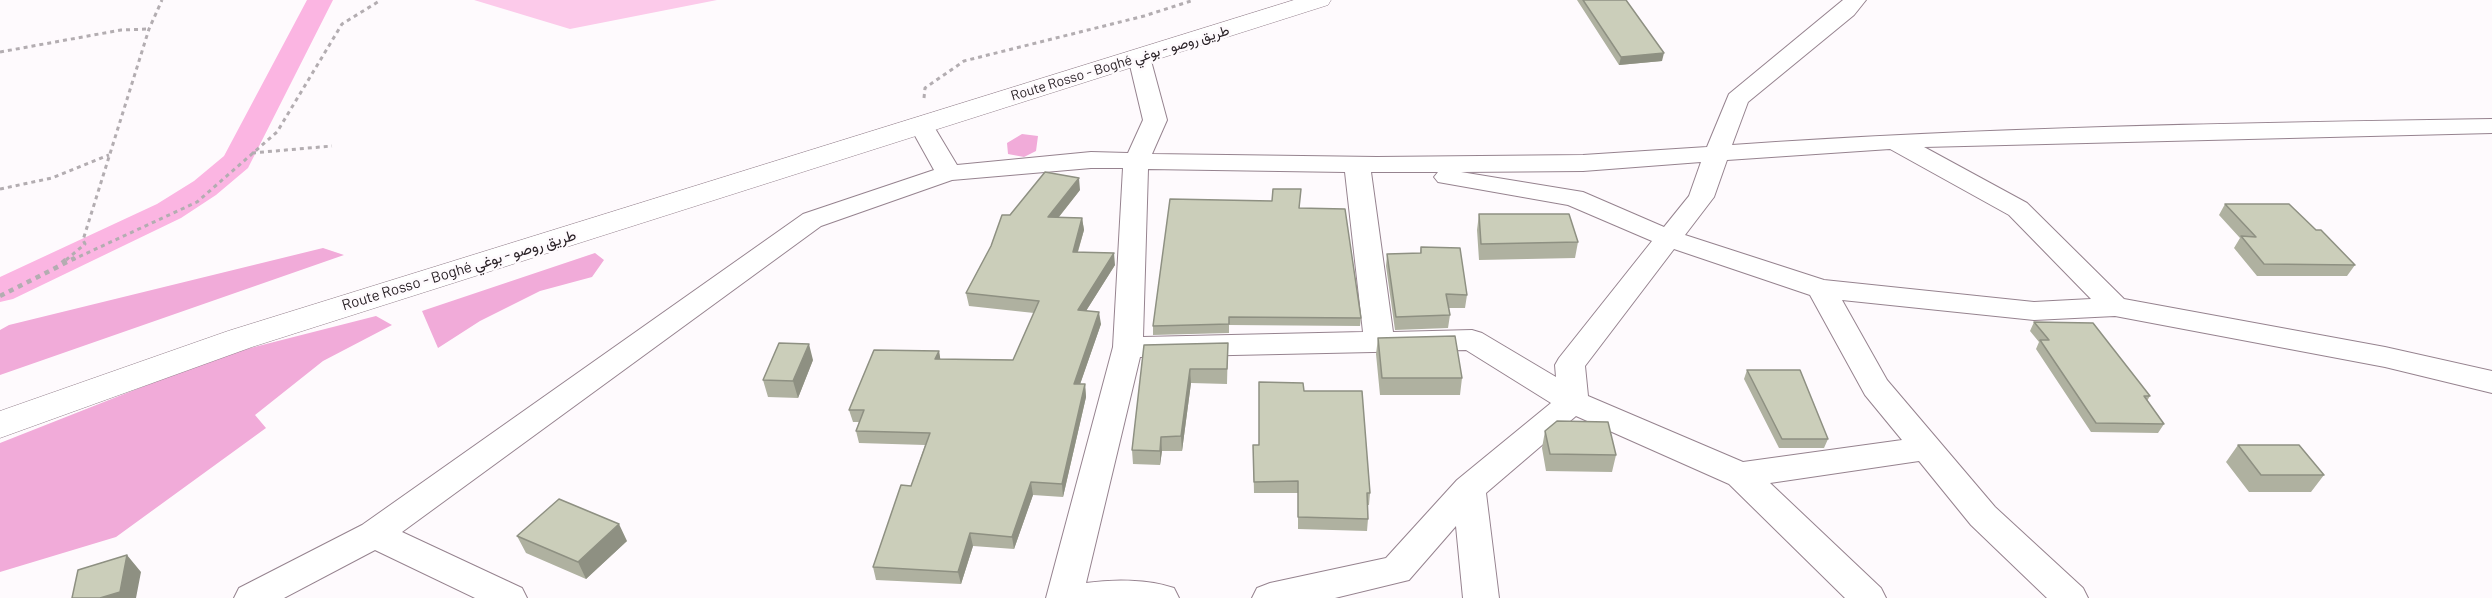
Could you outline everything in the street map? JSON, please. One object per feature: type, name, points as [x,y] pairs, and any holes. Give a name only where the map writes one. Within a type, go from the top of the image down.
[{"type":"highway","name":"Route Rosso - Boghé طريق روصو - بوغي","points":[[0,425],[240,339],[1319,0]]},
{"type":"street","points":[[1573,402],[1570,365],[1701,197],[1737,99],[1846,10],[1855,0]]},
{"type":"street","points":[[1064,598],[1128,347],[1136,162],[1155,120],[1139,57]]},
{"type":"street","points":[[921,125],[949,172]]},
{"type":"street","points":[[252,598],[374,534],[812,220],[949,172],[1091,160],[1367,165],[1583,163],[1894,141],[2208,131],[2492,126]]},
{"type":"street","points":[[1894,141],[2018,209],[2115,307]]},
{"type":"street","points":[[1367,165],[1574,198],[1667,238],[1821,288],[2034,311],[2115,307],[2385,357],[2492,382]]},
{"type":"street","points":[[1367,165],[1379,341]]},
{"type":"street","points":[[1821,288],[1876,387],[1983,516],[2070,598]]},
{"type":"street","points":[[1128,347],[1472,340],[1573,402],[1742,475],[1868,598]]},
{"type":"street","points":[[1270,598],[1396,570],[1469,489],[1573,402]]},
{"type":"street","points":[[1742,475],[1926,448]]},
{"type":"street","points":[[1469,489],[1481,598]]},
{"type":"street","points":[[374,534],[509,598]]},
{"type":"street","points":[[1080,598],[1100,595],[1161,598]]},
{"type":"path","points":[[60,265],[70,254],[85,244],[83,240],[149,29],[162,0]]},
{"type":"path","points":[[0,296],[60,265],[197,202],[277,132],[342,24],[381,0]]},
{"type":"path","points":[[921,125],[925,88],[964,61],[1144,16],[1194,0]]},
{"type":"path","points":[[0,52],[121,30],[149,29]]},
{"type":"path","points":[[252,153],[323,145],[333,146]]},
{"type":"path","points":[[0,189],[52,178],[110,155]]},
{"type":"shaded area","points":[[474,0],[717,0],[570,29]]},
{"type":"shaded area","points":[[1022,134],[1038,136],[1036,151],[1024,157],[1008,154],[1007,143]]},
{"type":"shaded area","points":[[323,248],[344,255],[0,375],[0,330],[9,325]]},
{"type":"shaded area","points":[[595,253],[604,260],[592,277],[540,291],[480,321],[438,348],[422,311]]},
{"type":"shaded area","points":[[376,316],[392,325],[323,361],[255,415],[266,428],[116,537],[0,572],[0,443],[223,355]]},
{"type":"building","points":[[1583,0],[1626,0],[1664,53],[1621,57]]},
{"type":"building","points":[[1045,172],[1079,178],[1048,217],[1082,218],[1073,252],[1114,253],[1078,310],[1099,312],[1074,384],[1085,384],[1062,484],[1031,482],[1012,537],[970,533],[958,572],[873,567],[901,485],[911,486],[930,433],[856,431],[864,410],[849,410],[874,350],[939,351],[935,359],[1013,360],[1039,301],[966,293],[991,246],[1002,215],[1010,215]]},
{"type":"building","points":[[1273,189],[1301,189],[1299,208],[1345,209],[1361,318],[1229,317],[1229,324],[1153,326],[1170,199],[1272,201]]},
{"type":"building","points":[[2225,204],[2289,204],[2316,230],[2321,230],[2355,265],[2264,264],[2241,236],[2256,237]]},
{"type":"building","points":[[1479,214],[1569,214],[1578,242],[1481,244]]},
{"type":"building","points":[[1421,247],[1460,248],[1467,295],[1446,294],[1450,315],[1396,317],[1387,254],[1421,253]]},
{"type":"building","points":[[2034,322],[2093,323],[2150,396],[2144,396],[2164,424],[2096,423],[2040,340],[2049,340]]},
{"type":"building","points":[[1455,336],[1462,378],[1382,378],[1378,338]]},
{"type":"building","points":[[779,343],[809,344],[793,381],[763,380]]},
{"type":"building","points":[[1228,343],[1227,369],[1190,369],[1181,436],[1161,437],[1160,451],[1132,450],[1144,345]]},
{"type":"building","points":[[1747,370],[1800,370],[1828,439],[1782,439]]},
{"type":"building","points":[[1259,382],[1303,383],[1304,391],[1362,391],[1370,493],[1367,493],[1368,519],[1298,517],[1298,481],[1254,482],[1253,445],[1259,445]]},
{"type":"building","points":[[1557,421],[1608,422],[1616,455],[1550,454],[1545,431]]},
{"type":"building","points":[[2238,445],[2299,445],[2324,475],[2261,475]]},
{"type":"building","points":[[559,499],[619,524],[578,562],[517,536]]},
{"type":"building","points":[[127,555],[120,592],[100,598],[72,598],[78,570]]},
{"type":"waterway","points":[[0,291],[169,211],[205,188],[237,161],[264,104],[320,0]]}]
